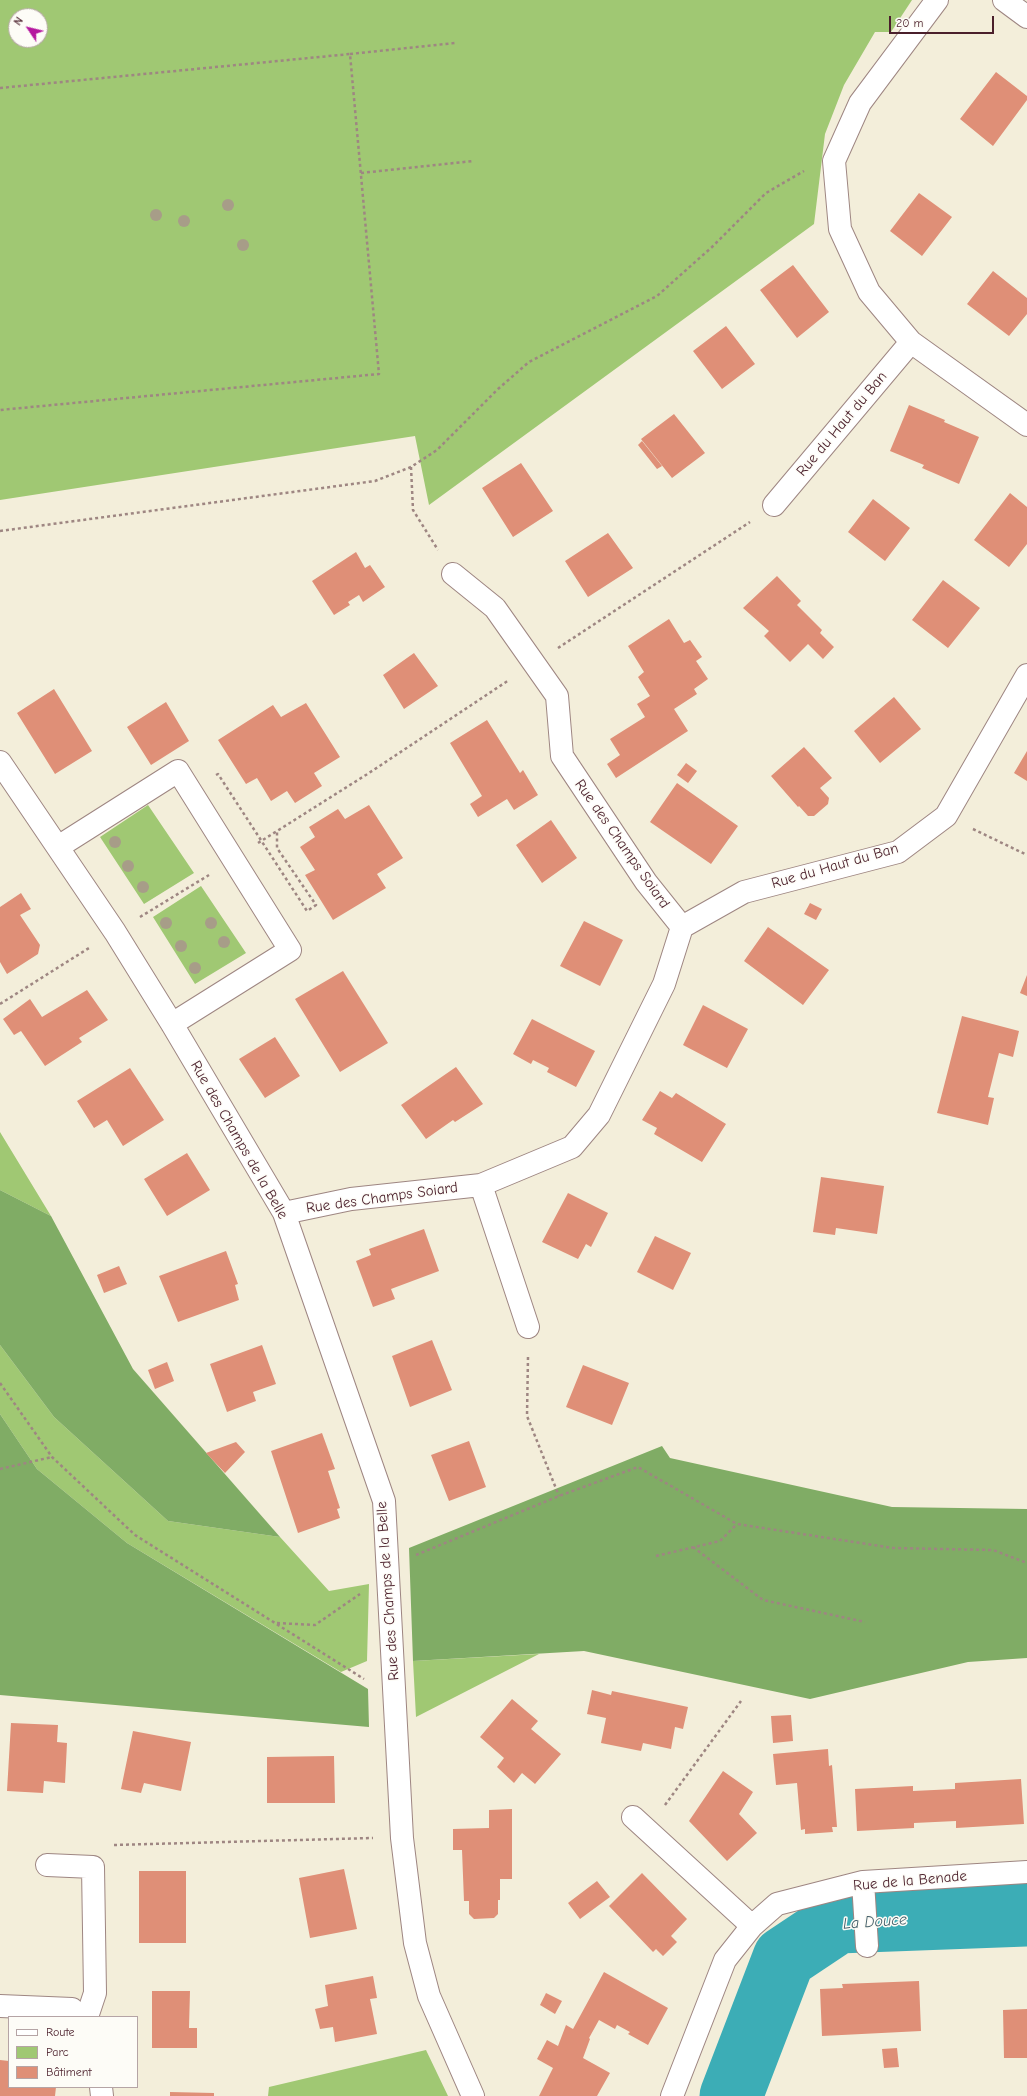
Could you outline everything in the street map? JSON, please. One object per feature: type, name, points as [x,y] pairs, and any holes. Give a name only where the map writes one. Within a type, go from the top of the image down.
[{"type":"street","points":[[938,0],[860,103],[834,161],[840,229],[869,292],[911,342],[1027,425]]},
{"type":"street","points":[[1004,0],[1027,17]]},
{"type":"street","name":"Rue du Haut du Ban","points":[[774,505],[911,342]]},
{"type":"street","name":"Rue des Champs Soiard","points":[[284,1213],[351,1200],[481,1185],[572,1147],[599,1115],[664,984],[682,927],[646,882],[562,756],[557,696],[495,608],[453,574]]},
{"type":"street","name":"Rue du Haut du Ban","points":[[682,927],[744,892],[898,852],[946,816],[1027,676]]},
{"type":"street","name":"Rue des Champs de la Belle","points":[[0,762],[115,932],[172,1024],[284,1213],[384,1501],[402,1838],[415,1943],[430,1996],[473,2096]]},
{"type":"street","points":[[58,847],[178,771],[290,950],[172,1024]]},
{"type":"street","points":[[481,1185],[528,1327]]},
{"type":"street","points":[[640,1823],[752,1926]]},
{"type":"street","points":[[47,1865],[93,1867],[94,1994],[87,2016]]},
{"type":"street","name":"Rue de la Benade","points":[[672,2096],[725,1960],[752,1926],[777,1904],[863,1882],[1027,1872]]},
{"type":"street","points":[[863,1882],[868,1946]]},
{"type":"street","points":[[0,2006],[72,2009],[76,2016]]},
{"type":"path","points":[[0,88],[455,43]]},
{"type":"path","points":[[0,410],[379,374],[350,54]]},
{"type":"path","points":[[361,173],[473,161]]},
{"type":"path","points":[[0,531],[375,481],[411,467],[437,450],[498,389],[530,362],[657,296],[712,247],[766,193],[812,167],[834,161]]},
{"type":"path","points":[[411,467],[413,510],[453,574]]},
{"type":"path","points":[[214,777],[218,774],[307,911],[316,905],[277,848],[277,831],[369,773],[534,663],[720,543],[774,505]]},
{"type":"path","points":[[946,816],[1027,855]]},
{"type":"path","points":[[528,1327],[527,1416],[559,1496]]},
{"type":"path","points":[[0,1383],[52,1457],[135,1535],[277,1622],[394,1699]]},
{"type":"path","points":[[0,1469],[52,1457]]},
{"type":"path","points":[[277,1622],[315,1625],[388,1573],[405,1559],[559,1496],[638,1467],[737,1524],[893,1548],[993,1550],[1027,1563]]},
{"type":"path","points":[[656,1556],[720,1541],[737,1524]]},
{"type":"path","points":[[693,1547],[763,1600],[865,1622]]},
{"type":"path","points":[[640,1823],[741,1701]]},
{"type":"path","points":[[93,1867],[93,1845],[402,1838]]},
{"type":"green space","points":[[0,0],[912,0],[891,32],[875,32],[844,85],[825,134],[814,224],[429,505],[415,436],[0,500]]},
{"type":"green space","points":[[148,805],[194,873],[144,904],[100,837]]},
{"type":"green space","points":[[201,886],[246,953],[195,984],[153,917]]},
{"type":"green space","points":[[0,1132],[51,1216],[0,1190]]},
{"type":"green space","points":[[0,1190],[51,1216],[133,1369],[280,1537],[168,1521],[54,1417],[0,1345]]},
{"type":"green space","points":[[0,1345],[54,1417],[168,1521],[280,1537],[329,1591],[369,1584],[367,1661],[341,1672],[127,1543],[37,1469],[0,1414]]},
{"type":"green space","points":[[0,1414],[37,1469],[127,1543],[368,1689],[369,1727],[0,1695]]},
{"type":"green space","points":[[662,1446],[670,1458],[892,1507],[1027,1509],[1027,1658],[968,1662],[810,1699],[584,1651],[413,1661],[409,1548]]},
{"type":"green space","points":[[539,1654],[416,1717],[413,1661]]},
{"type":"green space","points":[[426,2050],[448,2096],[268,2096],[269,2087]]},
{"type":"building","points":[[996,72],[1027,96],[1027,100],[993,146],[960,119]]},
{"type":"building","points":[[919,193],[952,217],[922,256],[890,231]]},
{"type":"building","points":[[793,265],[829,312],[797,338],[760,290]]},
{"type":"building","points":[[993,271],[1027,298],[1027,314],[1009,336],[967,304]]},
{"type":"building","points":[[726,326],[755,364],[722,389],[693,351]]},
{"type":"building","points":[[909,405],[945,420],[944,422],[979,437],[959,484],[922,468],[924,465],[890,451]]},
{"type":"building","points":[[674,414],[705,453],[672,478],[641,439]]},
{"type":"building","points":[[642,441],[662,466],[657,469],[638,445]]},
{"type":"building","points":[[521,463],[553,511],[513,537],[482,488]]},
{"type":"building","points":[[1010,493],[1027,507],[1027,544],[1009,567],[974,540]]},
{"type":"building","points":[[873,499],[910,528],[885,561],[848,532]]},
{"type":"building","points":[[608,533],[633,568],[588,597],[565,561]]},
{"type":"building","points":[[356,552],[365,568],[370,565],[385,587],[363,602],[359,595],[348,602],[350,605],[334,615],[312,581]]},
{"type":"building","points":[[777,576],[801,601],[797,605],[822,630],[820,633],[834,647],[823,659],[808,644],[790,662],[764,636],[769,631],[743,608]]},
{"type":"building","points":[[943,580],[980,608],[948,648],[912,620]]},
{"type":"building","points":[[669,619],[684,643],[690,640],[702,657],[696,661],[708,679],[694,689],[697,694],[674,709],[688,731],[616,778],[607,764],[620,755],[610,739],[645,717],[637,704],[650,696],[638,677],[644,672],[628,646]]},
{"type":"building","points":[[414,653],[438,686],[404,709],[383,675]]},
{"type":"building","points":[[54,689],[92,751],[55,774],[17,713]]},
{"type":"building","points":[[894,697],[921,729],[880,763],[854,731]]},
{"type":"building","points":[[166,702],[189,741],[151,765],[127,727]]},
{"type":"building","points":[[306,703],[340,757],[314,773],[322,786],[295,803],[287,791],[271,801],[257,778],[246,784],[218,740],[273,705],[281,717]]},
{"type":"building","points":[[487,720],[520,773],[523,770],[538,795],[514,810],[507,799],[478,817],[470,804],[482,796],[450,743]]},
{"type":"building","points":[[804,747],[832,778],[820,788],[829,798],[828,804],[814,816],[808,816],[799,806],[798,807],[771,776]]},
{"type":"building","points":[[1027,751],[1027,781],[1014,773]]},
{"type":"building","points":[[686,763],[697,771],[688,783],[677,775]]},
{"type":"building","points":[[677,783],[738,826],[711,864],[650,822]]},
{"type":"building","points":[[369,805],[403,858],[377,874],[386,888],[333,920],[305,875],[315,870],[300,847],[315,837],[309,827],[338,809],[345,819]]},
{"type":"building","points":[[551,820],[577,858],[542,883],[516,845]]},
{"type":"building","points":[[21,893],[31,909],[20,915],[40,945],[38,954],[7,974],[0,962],[0,907]]},
{"type":"building","points":[[810,903],[822,909],[816,920],[804,914]]},
{"type":"building","points":[[584,921],[623,940],[600,986],[560,966]]},
{"type":"building","points":[[768,927],[829,970],[803,1005],[744,961]]},
{"type":"building","points":[[343,971],[388,1043],[340,1072],[295,999]]},
{"type":"building","points":[[1027,975],[1027,996],[1020,993]]},
{"type":"building","points":[[87,990],[108,1020],[79,1038],[82,1042],[45,1066],[21,1031],[14,1035],[3,1019],[30,999],[42,1017]]},
{"type":"building","points":[[703,1005],[748,1029],[727,1068],[683,1045]]},
{"type":"building","points":[[962,1016],[1019,1031],[1013,1057],[999,1053],[988,1097],[994,1098],[988,1125],[937,1113]]},
{"type":"building","points":[[532,1019],[595,1051],[576,1087],[547,1072],[549,1068],[533,1060],[531,1064],[513,1054]]},
{"type":"building","points":[[275,1037],[300,1076],[265,1098],[239,1059]]},
{"type":"building","points":[[456,1067],[483,1104],[455,1122],[453,1120],[426,1139],[401,1105]]},
{"type":"building","points":[[130,1068],[164,1120],[123,1146],[107,1120],[94,1128],[77,1101]]},
{"type":"building","points":[[660,1091],[672,1098],[676,1093],[726,1124],[702,1162],[654,1134],[657,1128],[642,1120]]},
{"type":"building","points":[[187,1153],[210,1190],[167,1216],[144,1179]]},
{"type":"building","points":[[821,1177],[884,1186],[877,1234],[836,1228],[835,1235],[813,1232]]},
{"type":"building","points":[[568,1193],[608,1213],[591,1247],[586,1244],[578,1259],[542,1242]]},
{"type":"building","points":[[424,1229],[439,1271],[391,1289],[395,1299],[373,1307],[356,1261],[371,1255],[369,1249]]},
{"type":"building","points":[[655,1236],[691,1253],[673,1290],[637,1272]]},
{"type":"building","points":[[226,1251],[238,1284],[235,1285],[239,1300],[178,1322],[159,1276]]},
{"type":"building","points":[[119,1266],[127,1284],[104,1293],[97,1275]]},
{"type":"building","points":[[432,1340],[452,1390],[410,1407],[392,1356]]},
{"type":"building","points":[[262,1345],[276,1384],[253,1392],[256,1401],[227,1412],[210,1364]]},
{"type":"building","points":[[167,1362],[174,1381],[155,1389],[148,1370]]},
{"type":"building","points":[[583,1365],[629,1383],[612,1425],[566,1407]]},
{"type":"building","points":[[322,1433],[335,1469],[328,1471],[340,1508],[337,1509],[340,1518],[298,1533],[271,1451]]},
{"type":"building","points":[[469,1441],[486,1487],[449,1501],[431,1455]]},
{"type":"building","points":[[236,1442],[245,1452],[225,1473],[206,1453]]},
{"type":"building","points":[[592,1690],[611,1695],[612,1691],[688,1707],[683,1729],[675,1727],[671,1749],[643,1743],[641,1751],[601,1743],[606,1718],[587,1714]]},
{"type":"building","points":[[512,1699],[538,1721],[531,1729],[561,1754],[535,1784],[522,1773],[514,1783],[497,1767],[504,1758],[480,1737]]},
{"type":"building","points":[[791,1715],[793,1741],[773,1743],[771,1716]]},
{"type":"building","points":[[11,1723],[58,1725],[57,1742],[67,1743],[65,1783],[44,1781],[43,1793],[7,1791]]},
{"type":"building","points":[[133,1731],[191,1742],[181,1791],[144,1783],[141,1793],[121,1789]]},
{"type":"building","points":[[828,1749],[829,1766],[832,1765],[837,1827],[832,1827],[833,1832],[805,1834],[805,1829],[801,1830],[797,1783],[776,1785],[773,1754]]},
{"type":"building","points":[[334,1756],[335,1803],[267,1803],[267,1757]]},
{"type":"building","points":[[723,1771],[753,1792],[739,1814],[757,1833],[727,1861],[689,1821]]},
{"type":"building","points":[[1021,1779],[1024,1824],[956,1828],[956,1821],[914,1823],[914,1828],[857,1831],[855,1789],[913,1786],[913,1791],[955,1789],[955,1783]]},
{"type":"building","points":[[512,1809],[512,1879],[500,1879],[498,1914],[494,1918],[474,1919],[469,1914],[469,1901],[464,1901],[462,1850],[453,1850],[453,1829],[489,1828],[489,1810]]},
{"type":"building","points":[[344,1869],[357,1929],[310,1938],[299,1878]]},
{"type":"building","points":[[139,1871],[186,1871],[186,1943],[139,1943]]},
{"type":"building","points":[[642,1873],[687,1919],[671,1936],[677,1942],[663,1956],[656,1949],[653,1952],[609,1906]]},
{"type":"building","points":[[597,1881],[610,1897],[580,1919],[568,1903]]},
{"type":"building","points":[[604,1972],[668,2008],[648,2045],[628,2034],[630,2032],[617,2025],[615,2029],[599,2020],[589,2038],[590,2039],[583,2058],[610,2073],[597,2096],[539,2096],[553,2068],[537,2059],[547,2040],[558,2046],[566,2025],[573,2029]]},
{"type":"building","points":[[373,1976],[377,1998],[370,1999],[377,2034],[335,2042],[333,2027],[320,2029],[315,2009],[328,2006],[325,1985]]},
{"type":"building","points":[[919,1981],[921,2031],[822,2036],[820,1989],[843,1988],[842,1984]]},
{"type":"building","points":[[152,1991],[190,1991],[189,2028],[197,2028],[197,2048],[152,2048]]},
{"type":"building","points":[[546,1993],[562,2001],[555,2014],[540,2005]]},
{"type":"building","points":[[1027,2009],[1027,2058],[1004,2058],[1003,2010]]},
{"type":"building","points":[[897,2048],[899,2067],[884,2068],[882,2049]]},
{"type":"building","points":[[0,2060],[8,2061],[8,2088],[56,2088],[55,2096],[0,2096]]},
{"type":"building","points":[[170,2092],[214,2093],[214,2096],[170,2096]]},
{"type":"waterway","name":"La Douce","points":[[731,2096],[784,1958],[838,1922],[1027,1915]]}]
